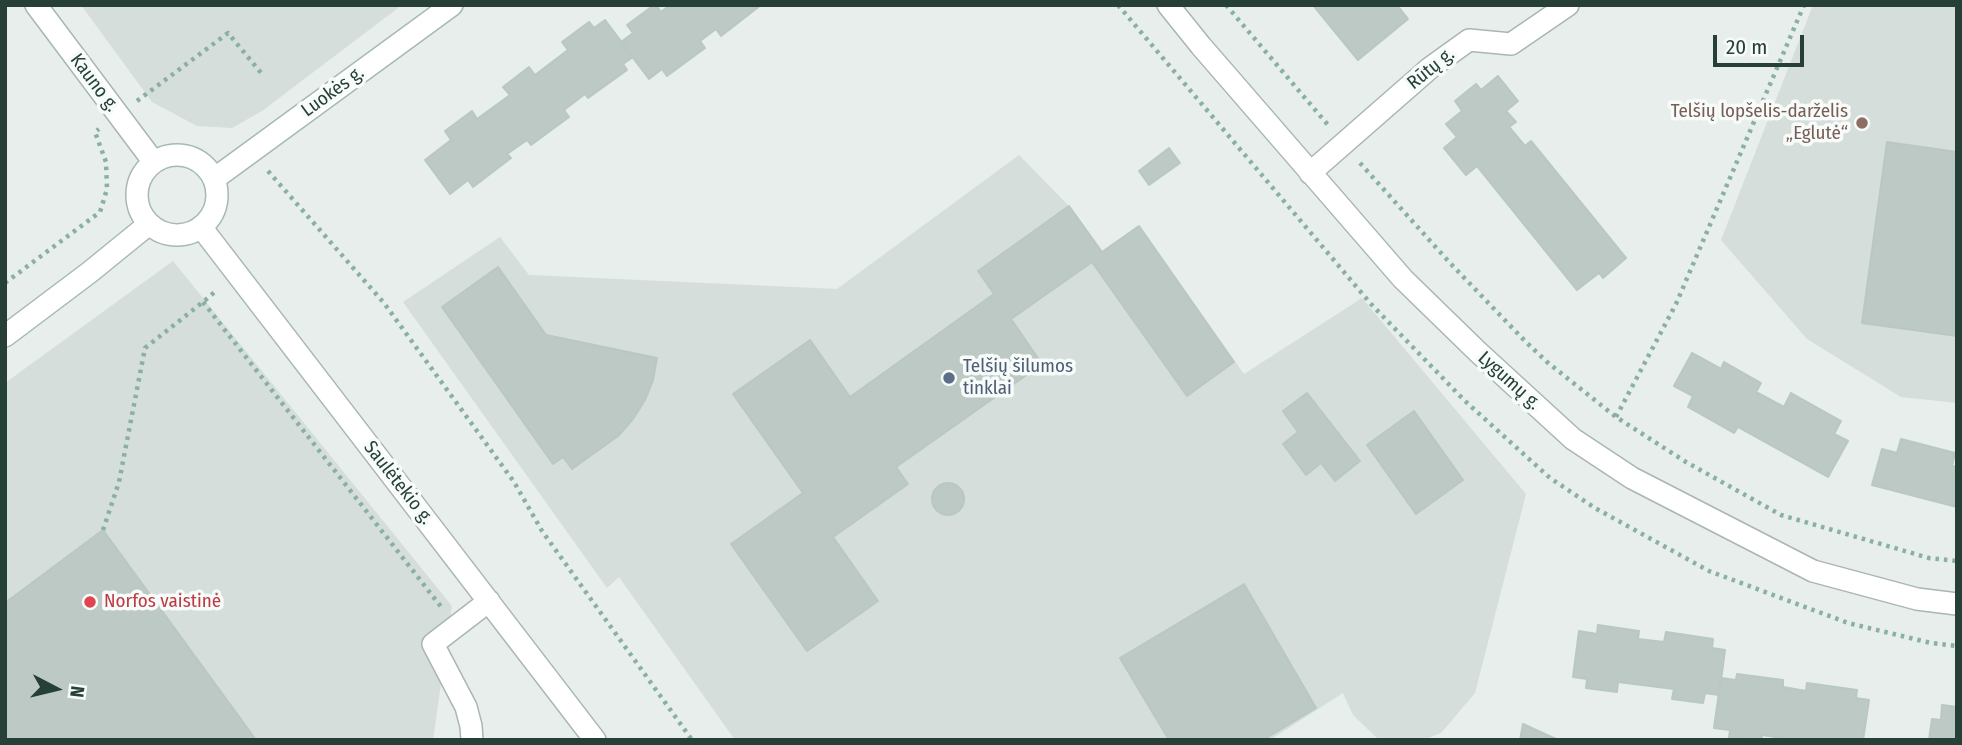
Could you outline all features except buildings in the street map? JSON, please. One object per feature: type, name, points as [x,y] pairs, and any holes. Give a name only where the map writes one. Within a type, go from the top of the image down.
[{"type":"street","name":"Kauno g.","points":[[36,5],[153,161]]},
{"type":"street","name":"Luokės g.","points":[[214,179],[452,5]]},
{"type":"street","name":"Lygumų g.","points":[[1168,5],[1404,279],[1478,352],[1573,439],[1644,484],[1813,571],[1917,598],[1957,604]]},
{"type":"street","name":"Rūtų g.","points":[[1310,173],[1430,68],[1469,40],[1511,44],[1568,5]]},
{"type":"street","points":[[181,154],[195,158],[206,167],[214,179],[216,205],[211,218],[188,234],[160,232],[149,224],[140,212],[136,199],[143,172],[153,161],[166,155],[181,154]]},
{"type":"street","points":[[5,336],[149,224]]},
{"type":"street","name":"Saulėtekio g.","points":[[201,227],[595,740]]},
{"type":"street","points":[[472,740],[466,706],[433,644],[489,601]]},
{"type":"path","points":[[1226,5],[1382,189],[1450,264],[1547,362],[1616,417],[1781,515],[1929,558],[1957,561]]},
{"type":"path","points":[[1616,417],[1676,304],[1804,5]]},
{"type":"path","points":[[5,283],[100,212],[107,189],[106,162],[95,132],[228,33],[262,74]]},
{"type":"path","points":[[251,152],[384,303],[514,482],[542,531],[692,740]]},
{"type":"path","points":[[103,530],[119,482],[145,348],[203,302],[235,272]]},
{"type":"path","points":[[203,302],[457,626]]},
{"type":"shaded area","points":[[81,5],[402,5],[262,111],[232,128],[197,126],[152,102]]},
{"type":"shaded area","name":"Telšių lopšelis-darželis „Eglutė“","points":[[1813,5],[1957,5],[1957,403],[1901,397],[1807,339],[1721,240]]},
{"type":"shaded area","points":[[1019,155],[1069,206],[1101,252],[1139,226],[1244,374],[1362,298],[1526,494],[1475,693],[1441,733],[1423,740],[1379,740],[1353,715],[1343,693],[1270,740],[735,740],[619,577],[607,588],[403,302],[500,237],[529,275],[837,289]]},
{"type":"shaded area","points":[[173,261],[452,606],[433,740],[5,740],[5,383]]},
{"type":"place","name":"Telšių lopšelis-darželis „Eglutė“","points":[[1862,123]]},
{"type":"place","name":"Telšių šilumos tinklai","points":[[949,378]]},
{"type":"place","name":"Norfos vaistinė","points":[[90,602]]}]
